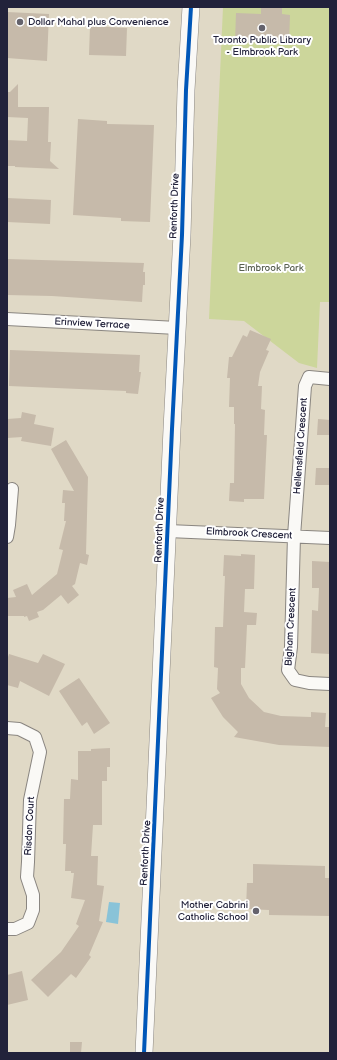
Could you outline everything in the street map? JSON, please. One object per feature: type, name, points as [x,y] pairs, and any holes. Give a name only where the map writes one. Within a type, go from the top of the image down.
[{"type":"main road","name":"Renforth Drive","points":[[144,1053],[182,235],[186,90],[191,7]]},
{"type":"street","name":"Erinview Terrace","points":[[7,319],[177,328]]},
{"type":"street","name":"Hellensfield Crescent","points":[[294,536],[305,386],[309,377],[330,379]]},
{"type":"street","points":[[7,537],[12,489]]},
{"type":"street","name":"Elmbrook Crescent","points":[[168,531],[330,538]]},
{"type":"street","name":"Bigham Crescent","points":[[294,536],[291,647],[288,670],[295,680],[309,683],[330,684]]},
{"type":"street","name":"Risdon Court","points":[[7,728],[19,729],[35,737],[40,752],[30,800],[27,877],[33,894],[33,910],[28,923],[15,928],[7,929]]},
{"type":"green space","name":"Elmbrook Park","points":[[223,7],[330,7],[330,302],[320,302],[317,368],[299,363],[244,321],[209,319]]},
{"type":"water","points":[[109,902],[120,903],[118,924],[106,922]]},
{"type":"building","name":"Toronto Public Library - Elmbrook Park","points":[[261,7],[282,8],[282,14],[290,15],[289,44],[235,42],[236,13],[261,14]]},
{"type":"building","points":[[7,12],[49,14],[47,61],[7,58]]},
{"type":"building","points":[[90,26],[127,28],[126,56],[89,55]]},
{"type":"building","points":[[18,84],[18,107],[49,107],[48,142],[51,142],[50,161],[59,169],[7,166],[7,140],[27,141],[28,118],[7,117],[7,92],[10,92]]},
{"type":"building","points":[[78,119],[107,121],[107,124],[154,125],[150,222],[121,221],[121,218],[73,215]]},
{"type":"building","points":[[7,198],[51,200],[50,224],[7,222]]},
{"type":"building","points":[[7,259],[144,263],[143,272],[145,272],[145,285],[143,285],[142,302],[52,296],[7,295]]},
{"type":"building","points":[[250,330],[271,339],[266,350],[269,351],[260,372],[258,386],[262,386],[261,409],[265,410],[264,435],[267,435],[264,499],[244,499],[244,502],[229,501],[230,483],[234,483],[235,424],[234,407],[229,407],[230,378],[227,378],[229,357],[232,357],[243,335],[247,337]]},
{"type":"building","points":[[10,350],[140,355],[139,372],[141,372],[138,394],[126,393],[126,391],[9,386]]},
{"type":"building","points":[[22,412],[36,415],[34,424],[54,428],[51,446],[21,441],[22,437],[7,438],[7,419],[21,418]]},
{"type":"building","points":[[318,419],[330,420],[330,435],[317,435]]},
{"type":"building","points":[[66,440],[88,477],[86,554],[89,555],[87,565],[80,563],[75,584],[72,586],[79,595],[68,604],[61,595],[43,610],[37,612],[39,617],[29,621],[27,616],[7,616],[7,598],[16,597],[13,590],[27,584],[32,595],[57,574],[63,550],[59,549],[66,521],[64,521],[65,503],[62,503],[63,490],[74,491],[51,449]]},
{"type":"building","points":[[316,468],[330,468],[330,485],[315,485]]},
{"type":"building","points":[[241,554],[255,555],[254,589],[245,589],[244,612],[257,613],[256,625],[247,625],[245,668],[241,668],[241,684],[249,698],[264,712],[281,716],[311,717],[311,712],[326,713],[325,727],[330,727],[330,747],[279,745],[234,737],[238,732],[223,717],[211,698],[220,693],[217,689],[218,668],[214,667],[215,627],[223,627],[225,576],[223,576],[224,555],[241,556]]},
{"type":"building","points":[[312,561],[330,562],[330,654],[311,653],[312,610],[318,611],[319,588],[312,588]]},
{"type":"building","points":[[9,654],[38,663],[43,654],[65,664],[49,696],[20,681],[18,688],[7,685],[7,660]]},
{"type":"building","points":[[79,678],[110,723],[94,734],[87,722],[82,726],[59,691]]},
{"type":"building","points":[[110,748],[110,767],[107,767],[107,781],[102,781],[102,825],[93,825],[91,856],[98,856],[97,885],[104,886],[99,921],[103,922],[89,955],[91,957],[76,978],[71,974],[48,997],[31,980],[61,952],[79,926],[76,924],[85,900],[71,898],[74,873],[71,873],[71,871],[65,871],[66,844],[63,844],[64,799],[70,799],[71,779],[78,780],[78,751],[91,751],[91,749]]},
{"type":"building","points":[[253,864],[325,866],[325,878],[330,878],[330,916],[269,915],[269,910],[246,909],[247,883],[253,883]]},
{"type":"building","points":[[22,971],[28,1000],[7,1005],[7,975]]},
{"type":"building","points":[[70,1042],[82,1042],[81,1053],[70,1053]]},
{"type":"cycle path","points":[[144,1053],[182,235],[186,90],[191,7]]},
{"type":"place","name":"Dollar Mahal plus Convenience","points":[[20,22]]},
{"type":"place","name":"Toronto Public Library - Elmbrook Park","points":[[262,28]]},
{"type":"place","name":"Mother Cabrini Catholic School","points":[[256,911]]}]
